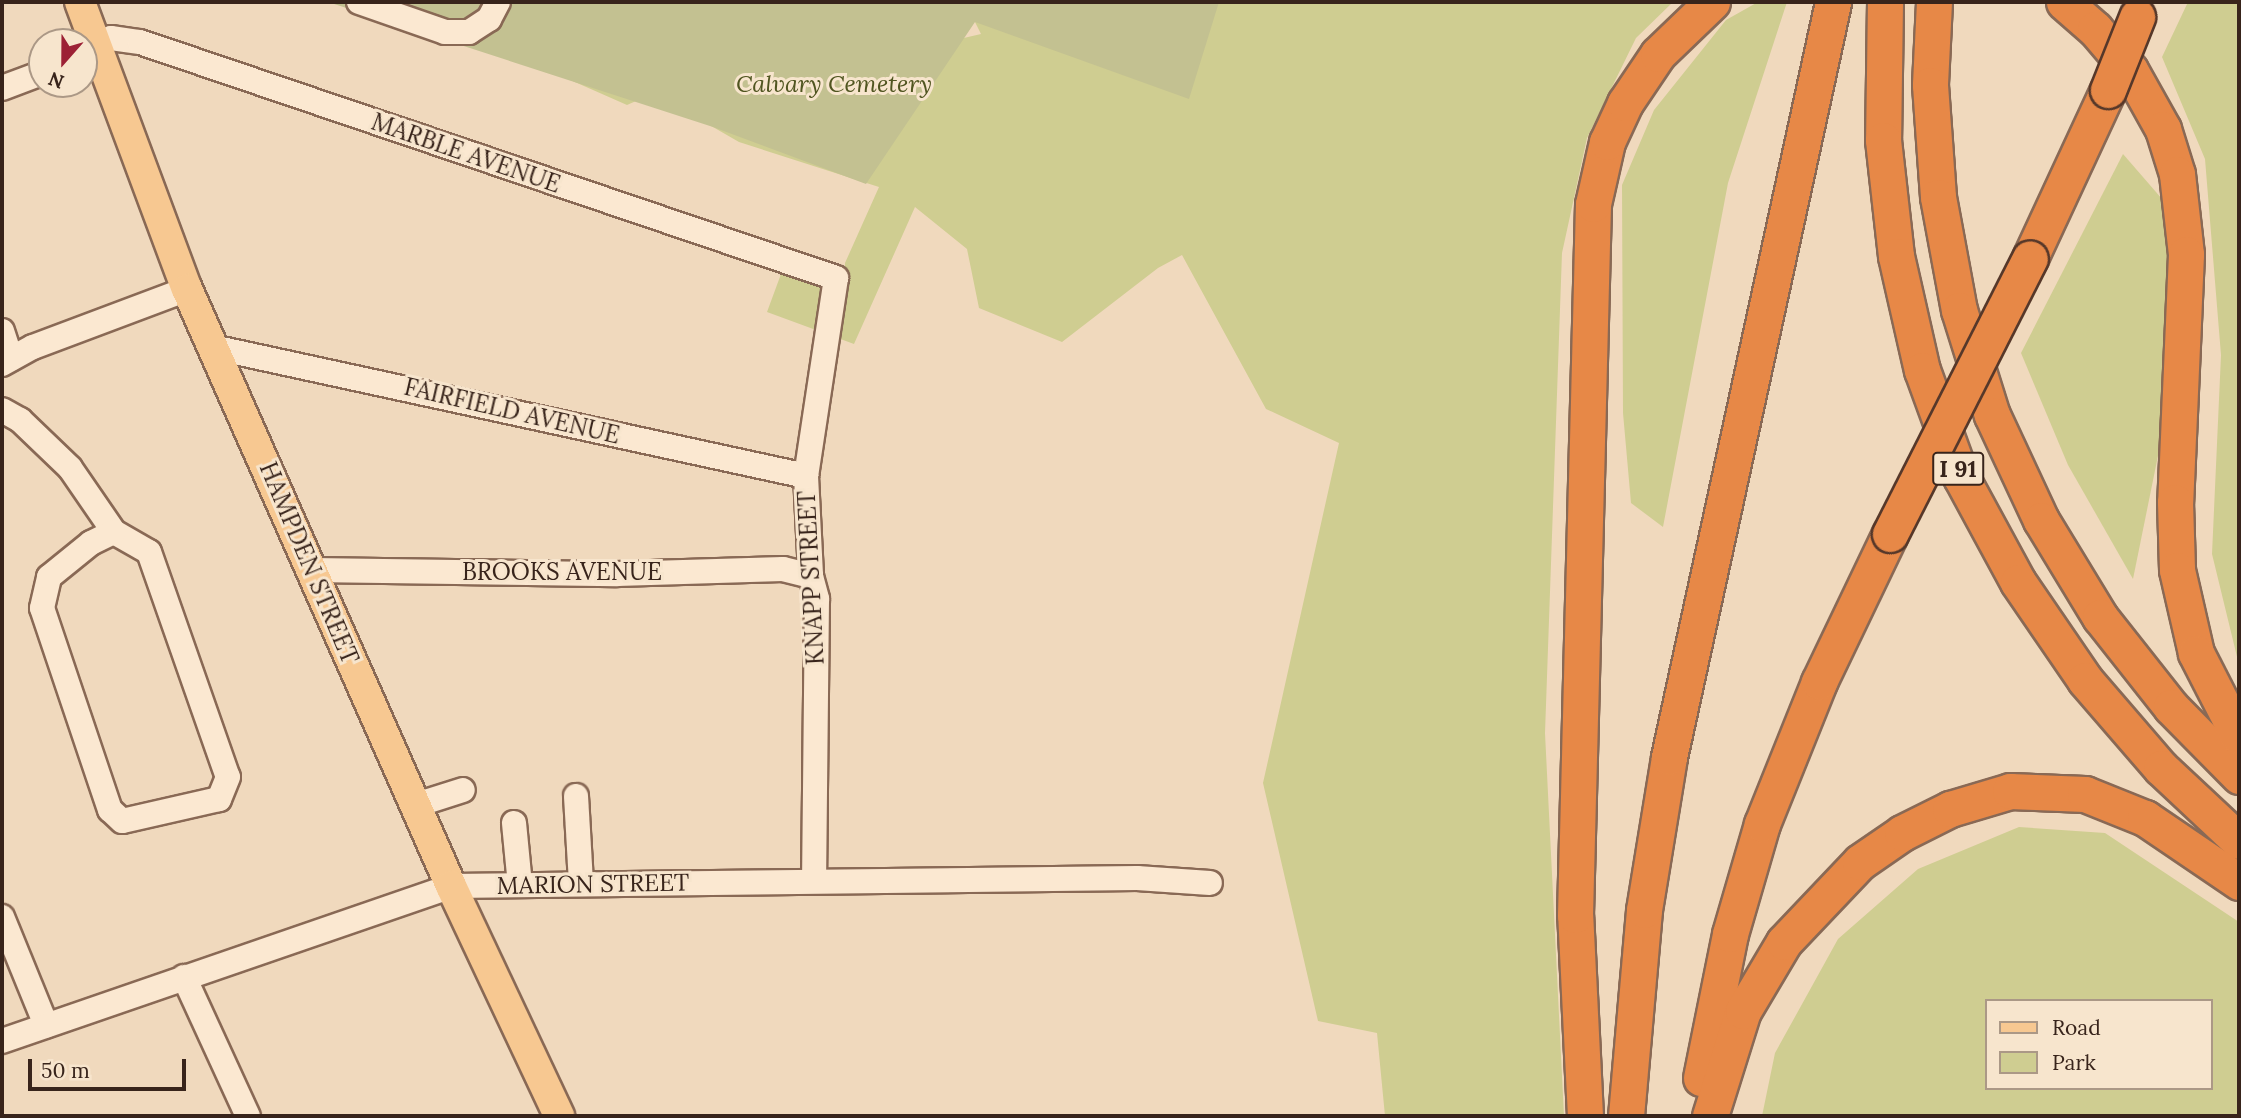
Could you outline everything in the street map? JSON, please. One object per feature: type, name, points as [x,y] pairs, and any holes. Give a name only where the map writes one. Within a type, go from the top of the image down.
[{"type":"highway","points":[[1585,1116],[1577,992],[1576,873],[1593,204],[1607,142],[1625,103],[1658,54],[1712,2]]},
{"type":"highway","points":[[2064,2],[2107,41],[2142,89],[2177,174],[2186,254],[2175,502],[2177,570],[2196,653],[2239,737]]},
{"type":"highway","name":"I 91","points":[[1885,5],[1883,140],[1896,256],[1922,370],[1961,477],[2018,582],[2085,680],[2161,768],[2239,841]]},
{"type":"highway","name":"I 91","points":[[1933,7],[1930,85],[1938,197],[1959,310],[1992,415],[2047,532],[2100,617],[2162,698],[2239,776]]},
{"type":"highway","points":[[1626,1116],[1640,935],[1669,757],[1832,8]]},
{"type":"highway","points":[[1695,1116],[1721,971],[1762,824],[1814,693],[1890,534],[2030,258],[2108,90],[2139,9]]},
{"type":"highway","points":[[1710,1116],[1743,1011],[1784,942],[1860,862],[1902,833],[1950,808],[2010,791],[2085,794],[2145,818],[2239,882]]},
{"type":"main road","name":"HAMPDEN STREET","points":[[80,2],[85,28]]},
{"type":"main road","name":"HAMPDEN STREET","points":[[98,68],[187,289],[217,348],[451,886],[559,1116]]},
{"type":"street","points":[[359,2],[445,32],[469,32],[489,19],[498,2]]},
{"type":"street","name":"MARBLE AVENUE","points":[[98,43],[111,38],[139,42],[836,278]]},
{"type":"street","points":[[2,88],[28,78]]},
{"type":"street","name":"KNAPP STREET","points":[[814,881],[817,600],[811,576],[806,476],[836,278]]},
{"type":"street","points":[[2,331],[7,362],[187,289]]},
{"type":"street","name":"FAIRFIELD AVENUE","points":[[217,348],[806,476]]},
{"type":"street","points":[[2,410],[20,420],[70,468],[114,532],[149,552],[228,777],[219,799],[122,821],[110,810],[43,608],[49,577],[91,543],[114,532]]},
{"type":"street","name":"BROOKS AVENUE","points":[[312,570],[617,574],[783,569],[811,576]]},
{"type":"street","points":[[416,805],[463,790]]},
{"type":"street","points":[[576,796],[581,884]]},
{"type":"street","points":[[514,822],[520,885]]},
{"type":"street","name":"MARION STREET","points":[[2,1041],[451,886],[1137,878],[1210,883]]},
{"type":"street","points":[[2,917],[46,1025]]},
{"type":"street","points":[[184,978],[248,1116]]},
{"type":"green space","name":"Calvary Cemetery","points":[[328,2],[1219,2],[1189,99],[975,22],[866,184],[713,127]]},
{"type":"green space","points":[[513,2],[938,44],[981,34],[965,2],[1673,2],[1636,38],[1587,138],[1562,253],[1545,733],[1564,1116],[1385,1116],[1377,1033],[1318,1021],[1263,783],[1339,443],[1266,409],[1182,255],[1158,268],[1062,342],[979,308],[967,249],[915,207],[854,344],[767,312],[781,274],[844,292],[845,263],[879,187],[739,142],[654,93],[627,105],[491,45]]},
{"type":"green space","points":[[1758,2],[1787,2],[1728,183],[1663,527],[1631,503],[1623,413],[1622,185],[1654,110],[1726,20]]},
{"type":"green space","points":[[2188,2],[2239,2],[2239,665],[2212,554],[2221,355],[2205,159],[2162,57]]},
{"type":"green space","points":[[2123,154],[2169,207],[2172,303],[2163,431],[2133,579],[2068,465],[2021,353]]},
{"type":"green space","points":[[2019,827],[2105,833],[2239,922],[2239,1116],[1762,1116],[1775,1053],[1838,939],[1918,869]]}]
